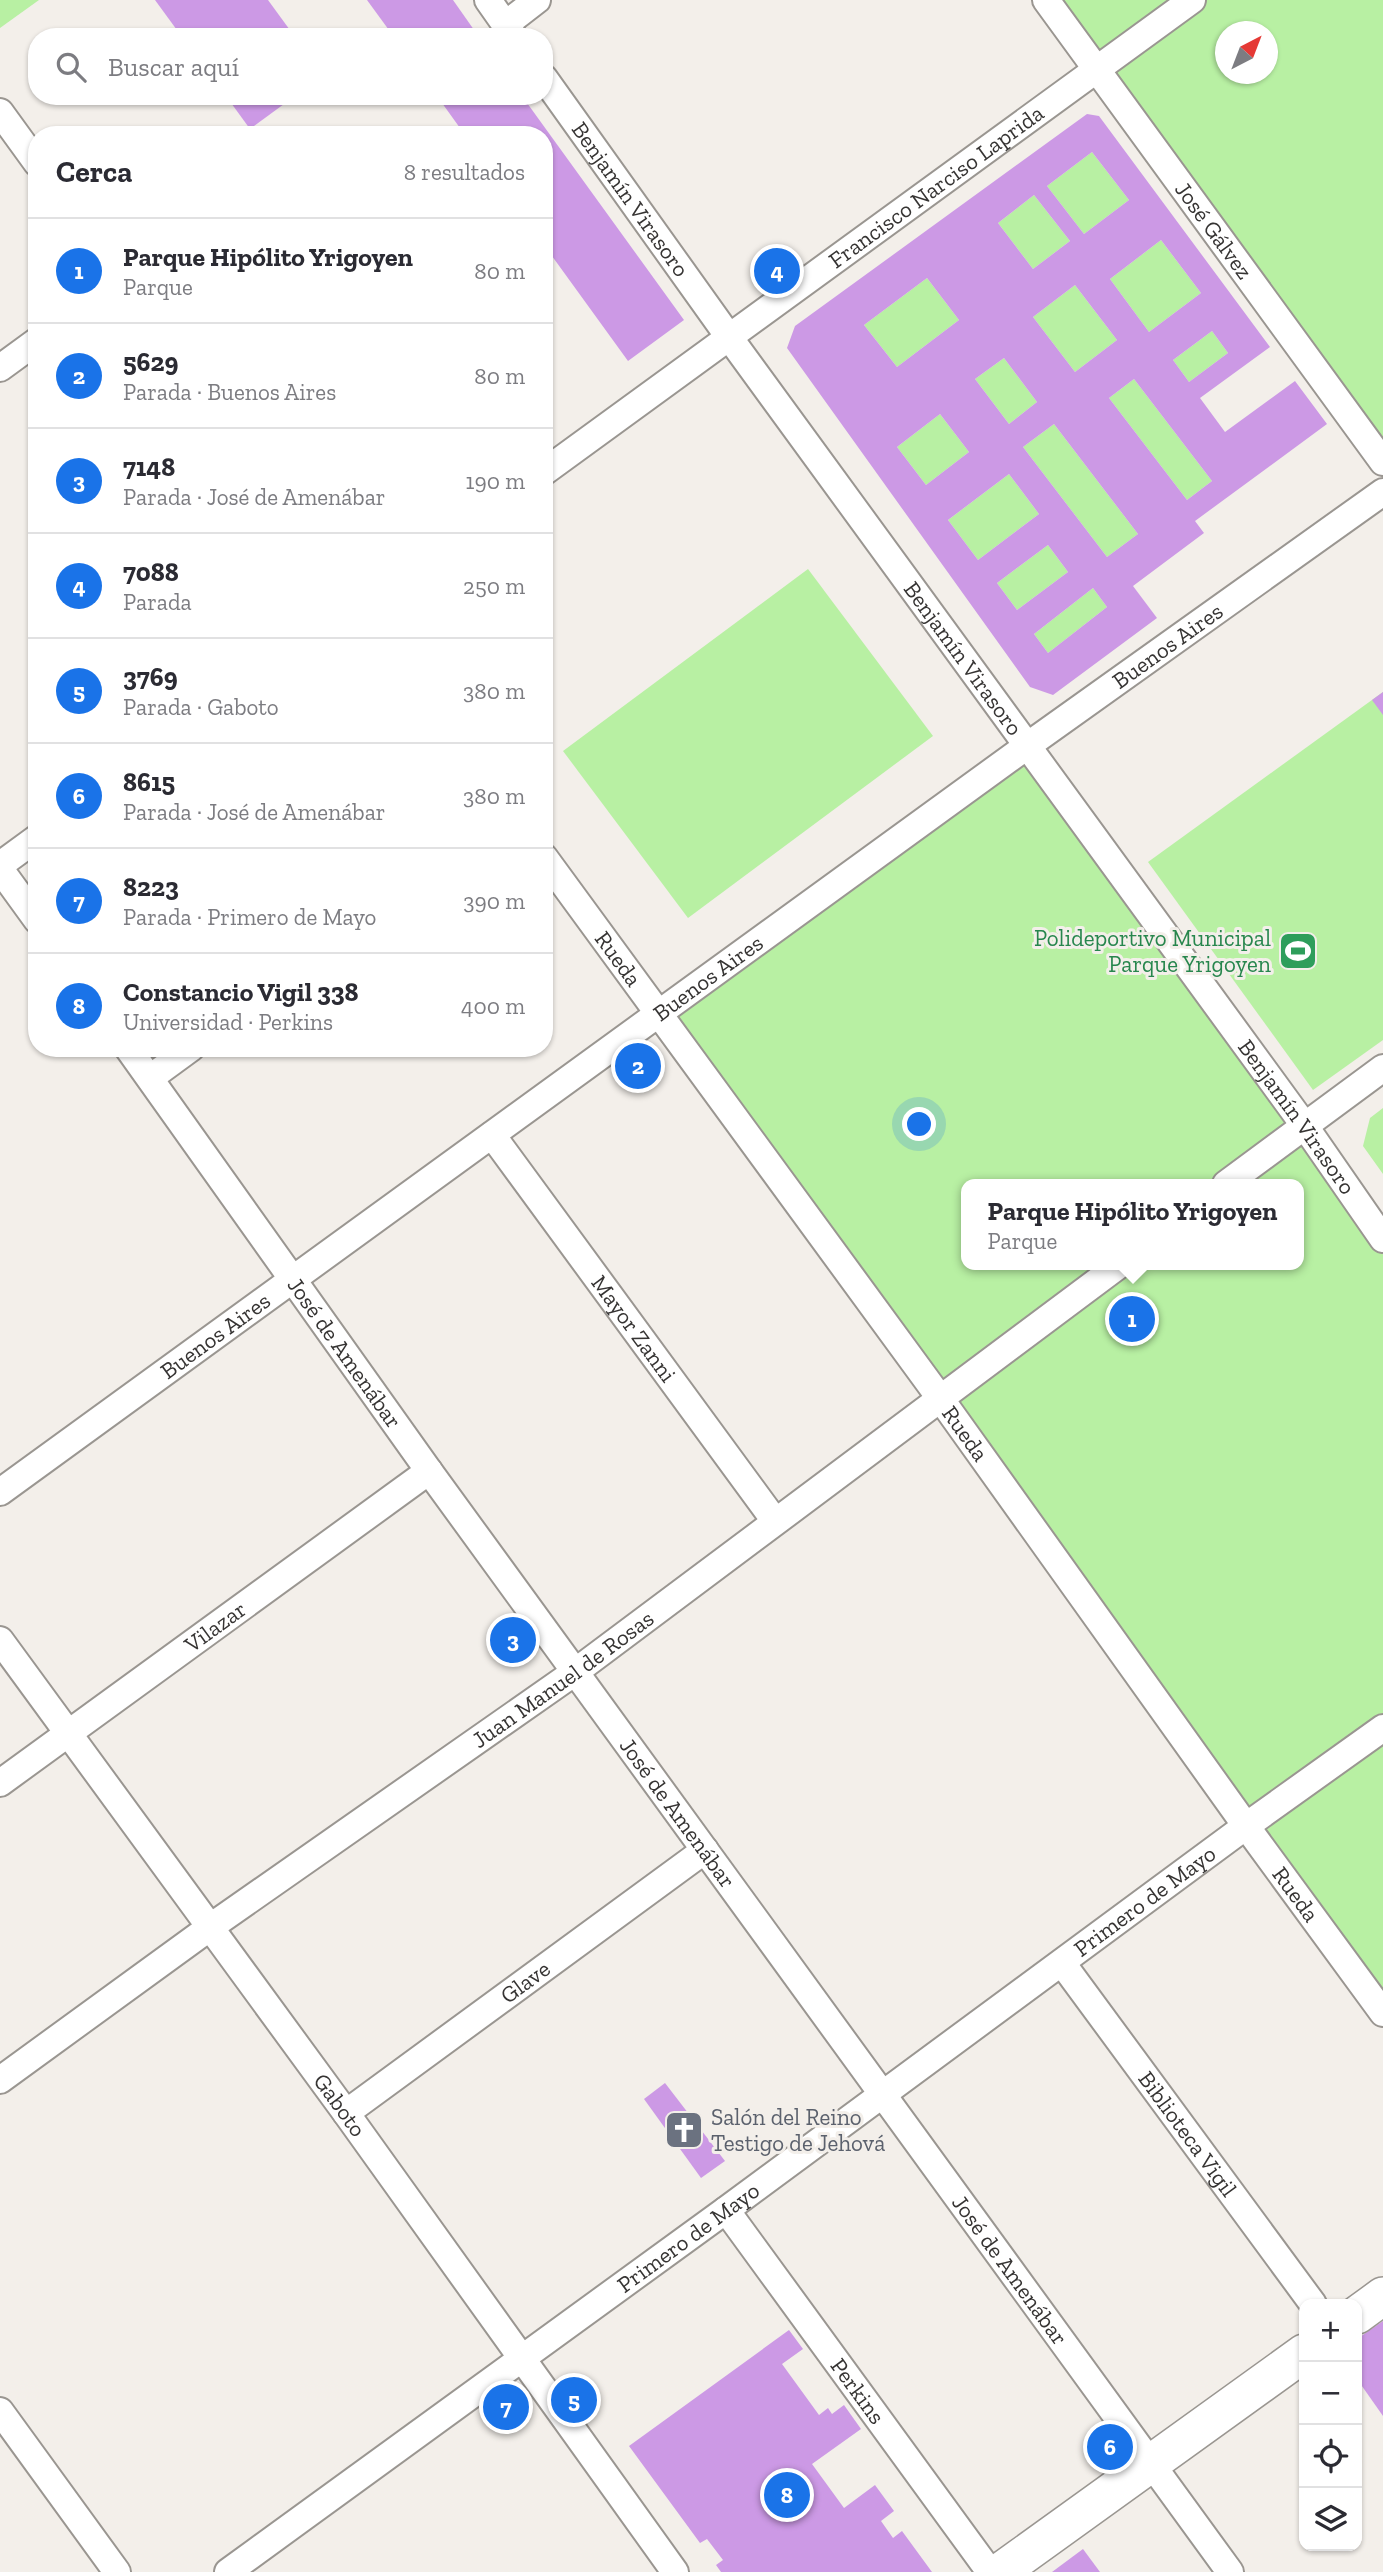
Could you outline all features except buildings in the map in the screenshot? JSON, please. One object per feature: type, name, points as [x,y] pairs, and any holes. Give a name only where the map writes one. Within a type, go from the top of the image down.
[{"type":"main road","points":[[1362,2311],[1383,2296]]},
{"type":"main road","points":[[1000,2572],[1299,2357]]},
{"type":"street","points":[[488,0],[509,28]]},
{"type":"street","points":[[512,28],[537,0]]},
{"type":"street","name":"José Gálvez","points":[[1046,0],[1383,462]]},
{"type":"street","name":"Francisco Narciso Laprida","points":[[553,465],[1192,0]]},
{"type":"street","name":"Benjamín Virasoro","points":[[553,91],[1304,1125],[1383,1239]]},
{"type":"street","points":[[0,112],[28,151]]},
{"type":"street","points":[[0,368],[28,348]]},
{"type":"street","name":"Buenos Aires","points":[[0,1492],[1027,746],[1383,492]]},
{"type":"street","points":[[28,845],[0,867],[28,907]]},
{"type":"street","name":"Rueda","points":[[553,869],[940,1398],[1245,1826],[1383,2013]]},
{"type":"street","name":"José de Amenábar","points":[[135,1057],[429,1471],[1230,2572]]},
{"type":"street","points":[[150,1078],[179,1057]]},
{"type":"street","points":[[1233,1179],[1383,1068]]},
{"type":"street","name":"Mayor Zanni","points":[[492,1135],[775,1521]]},
{"type":"street","name":"Juan Manuel de Rosas","points":[[0,2080],[209,1928],[575,1672],[1112,1270]]},
{"type":"street","name":"Vilazar","points":[[0,1783],[429,1471]]},
{"type":"street","name":"Gaboto","points":[[0,1640],[346,2113],[675,2572]]},
{"type":"street","name":"Primero de Mayo","points":[[228,2572],[882,2096],[1245,1826],[1383,1728]]},
{"type":"street","name":"Glave","points":[[346,2113],[705,1850]]},
{"type":"street","name":"Biblioteca Vigil","points":[[1062,1963],[1309,2299]]},
{"type":"street","name":"Perkins","points":[[726,2210],[990,2572]]},
{"type":"street","points":[[0,2411],[117,2572]]},
{"type":"green space","points":[[0,0],[39,0],[0,28]]},
{"type":"green space","points":[[1046,0],[1383,0],[1383,462]]},
{"type":"green space","points":[[1092,152],[1129,200],[1084,234],[1047,186]]},
{"type":"green space","points":[[1034,195],[1070,241],[1033,269],[998,223]]},
{"type":"green space","points":[[1161,240],[1201,293],[1149,332],[1110,279]]},
{"type":"green space","points":[[927,278],[959,320],[897,367],[864,325]]},
{"type":"green space","points":[[1075,285],[1117,340],[1075,372],[1033,317]]},
{"type":"green space","points":[[1212,331],[1228,353],[1189,382],[1173,360]]},
{"type":"green space","points":[[1004,358],[1037,402],[1009,424],[975,379]]},
{"type":"green space","points":[[1134,379],[1212,481],[1187,500],[1109,398]]},
{"type":"green space","points":[[940,414],[969,452],[926,485],[897,447]]},
{"type":"green space","points":[[1054,424],[1138,534],[1107,557],[1023,447]]},
{"type":"green space","points":[[1009,474],[1039,514],[978,560],[948,520]]},
{"type":"green space","points":[[1048,545],[1068,572],[1017,610],[997,583]]},
{"type":"green space","points":[[808,569],[933,736],[688,918],[563,751]]},
{"type":"green space","points":[[1093,588],[1107,607],[1048,653],[1034,634]]},
{"type":"green space","name":"Polideportivo Municipal Parque Yrigoyen","points":[[1383,692],[1383,1040],[1313,1090],[1148,862]]},
{"type":"green space","points":[[1027,746],[1383,1239],[1383,2013],[658,1015]]},
{"type":"green space","points":[[1383,1108],[1383,1174],[1363,1146],[1370,1118]]},
{"type":"place","name":"7088","points":[[777,271]]},
{"type":"place","name":"Polideportivo Municipal Parque Yrigoyen","points":[[1298,951]]},
{"type":"place","name":"5629","points":[[638,1066]]},
{"type":"place","name":"Parque Hipólito Yrigoyen","points":[[1132,1319]]},
{"type":"place","name":"7148","points":[[513,1640]]},
{"type":"place","name":"Salón del Reino Testigo de Jehová","points":[[684,2130]]},
{"type":"place","name":"3769","points":[[574,2400]]},
{"type":"place","name":"8223","points":[[506,2407]]},
{"type":"place","name":"8615","points":[[1110,2447]]},
{"type":"place","name":"Constancio Vigil 338","points":[[787,2495]]}]
